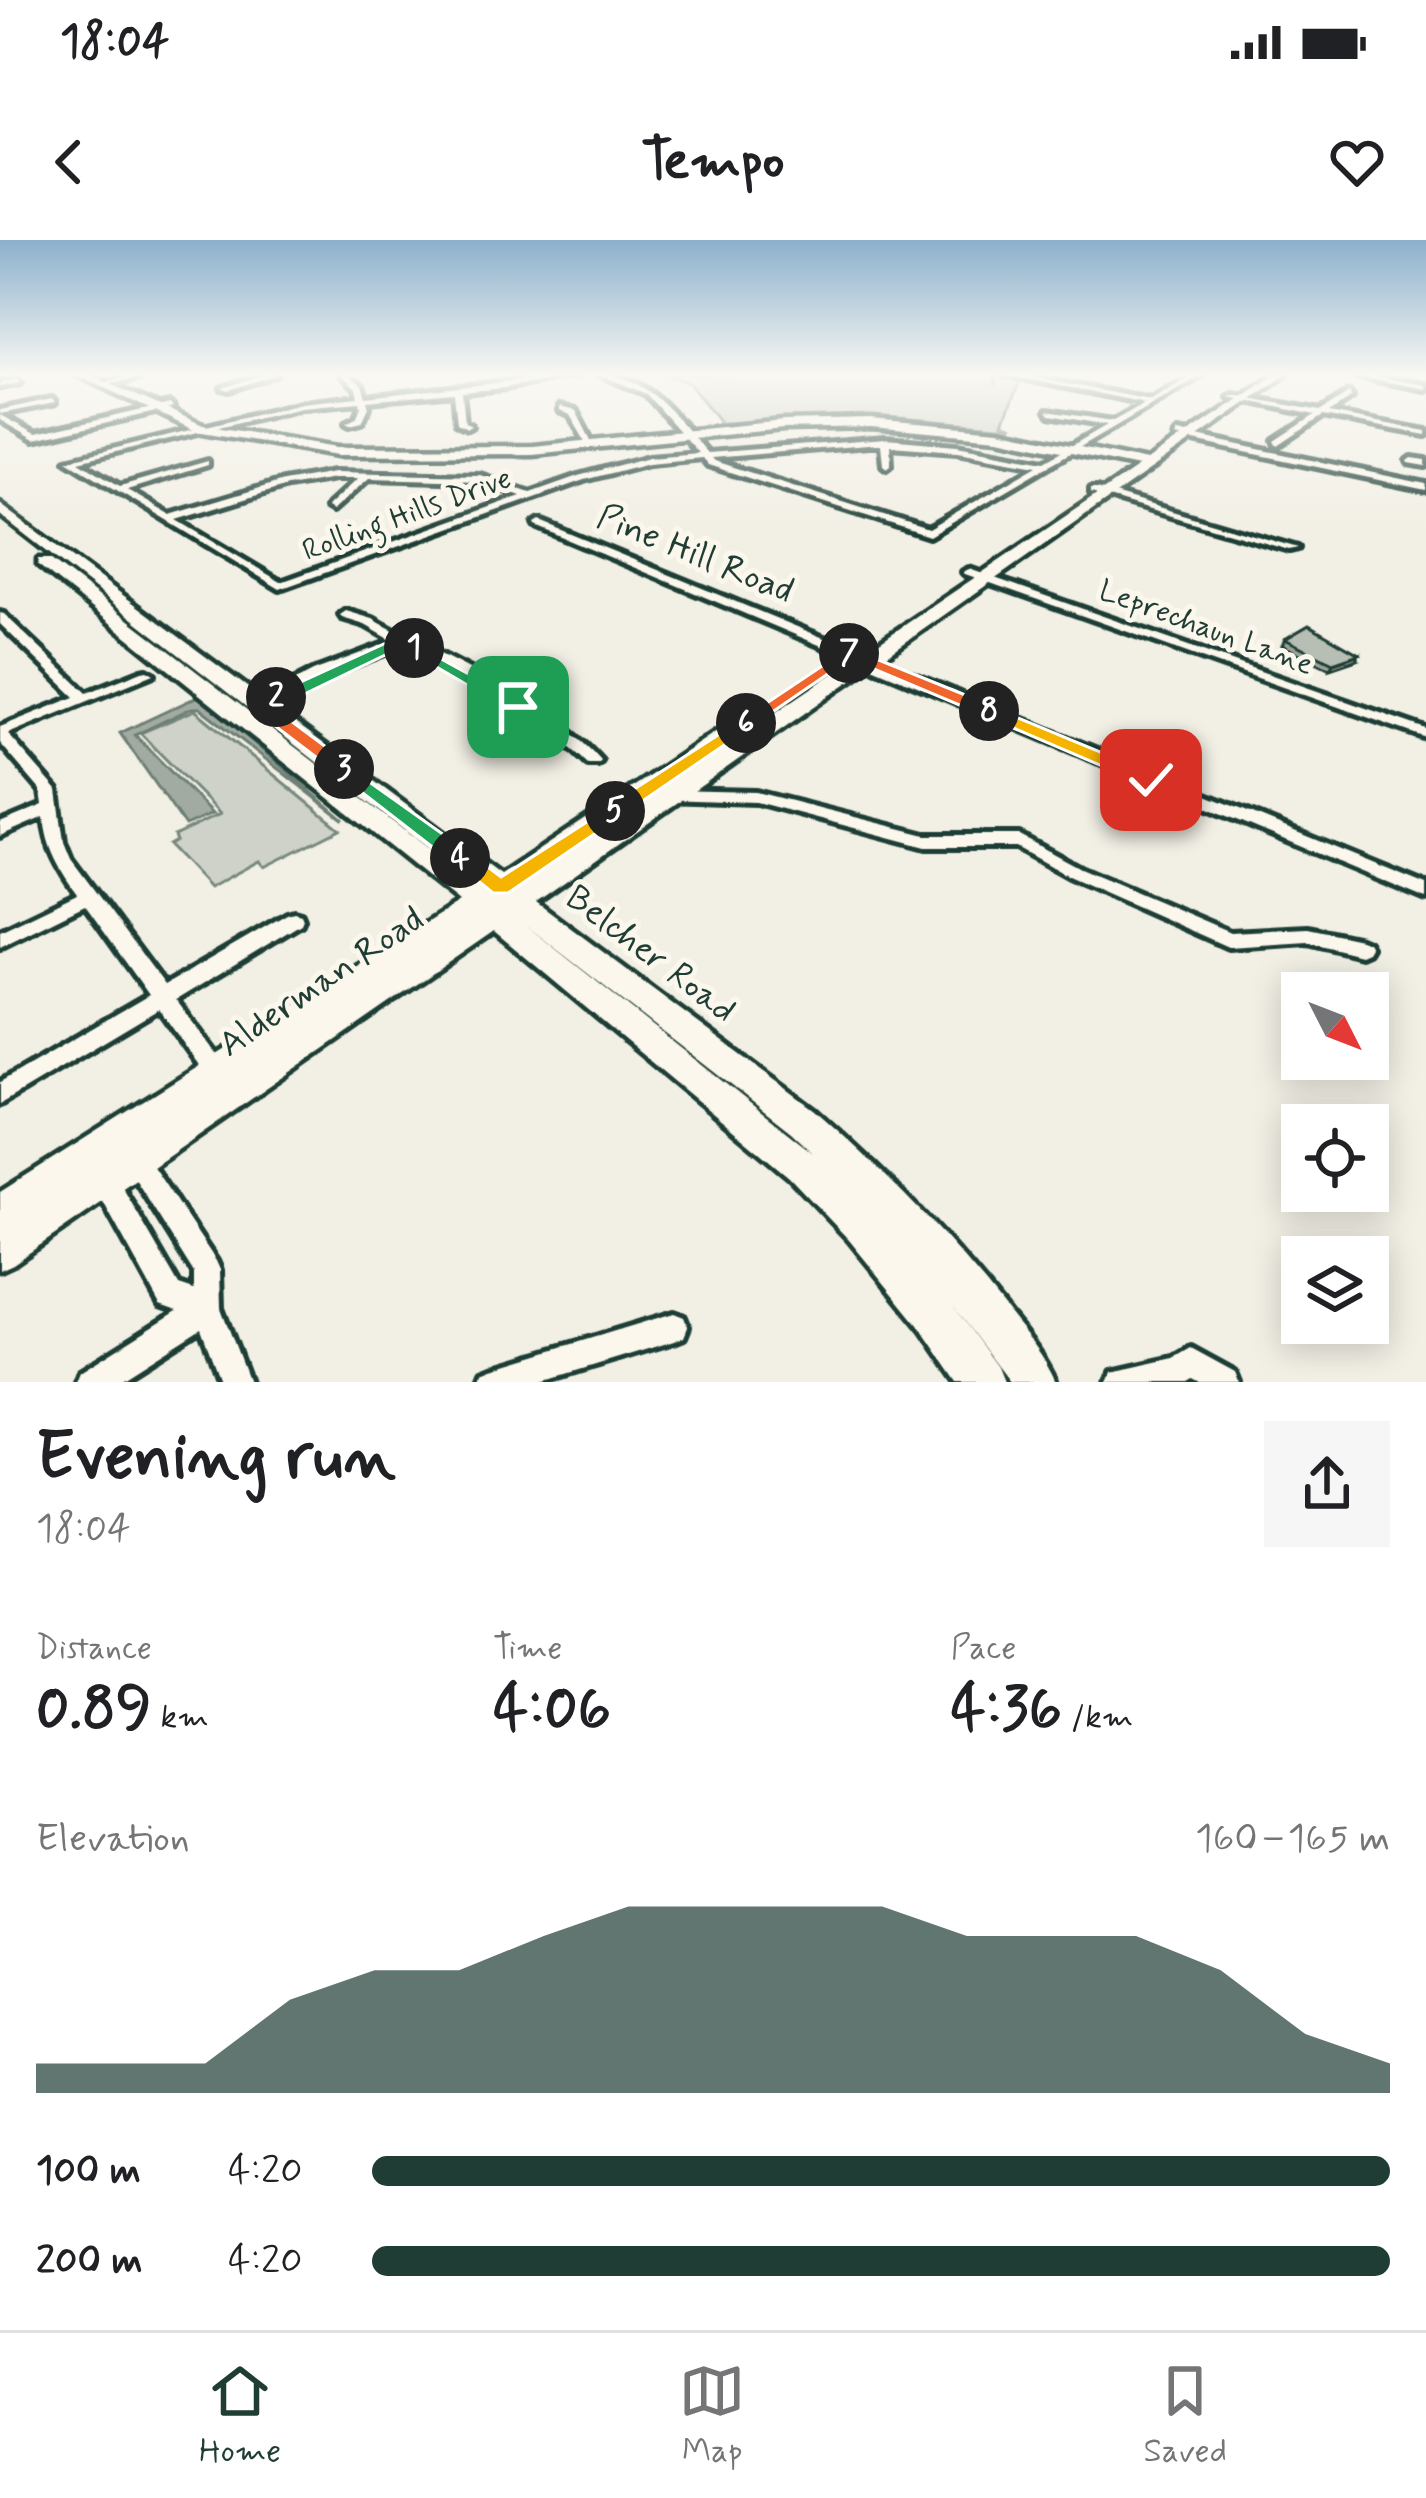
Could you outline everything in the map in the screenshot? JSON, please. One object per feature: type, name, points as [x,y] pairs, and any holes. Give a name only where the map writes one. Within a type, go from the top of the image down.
[{"type":"main road","points":[[213,427],[296,447],[382,454],[758,427]]},
{"type":"main road","points":[[935,427],[999,434],[1142,462]]},
{"type":"main road","name":"Alderman Road","points":[[0,1251],[496,902],[1197,427]]},
{"type":"main road","name":"Belcher Road","points":[[0,508],[269,700],[801,1165],[862,1227],[938,1318],[982,1382]]},
{"type":"main road","name":"Belcher Road","points":[[0,527],[238,715],[750,1079],[862,1174],[981,1306],[1035,1382]]},
{"type":"main road","name":"Alderman Road","points":[[0,1213],[216,1070],[670,795],[860,654]]},
{"type":"main road","points":[[238,715],[269,700]]},
{"type":"street","points":[[19,427],[34,437],[76,427]]},
{"type":"street","points":[[203,427],[71,460],[168,519],[311,477],[480,478],[530,496]]},
{"type":"street","points":[[581,427],[590,442]]},
{"type":"street","points":[[679,427],[711,463],[929,533],[1109,427]]},
{"type":"street","points":[[1278,443],[1295,427]]},
{"type":"street","points":[[1396,427],[1426,433]]},
{"type":"street","points":[[1184,436],[1426,487]]},
{"type":"street","name":"Rolling Hills Drive","points":[[168,519],[280,586],[618,466],[820,442],[958,448],[1047,464]]},
{"type":"street","points":[[885,442],[887,465]]},
{"type":"street","points":[[1412,461],[1426,463]]},
{"type":"street","points":[[119,489],[205,463]]},
{"type":"street","points":[[332,508],[366,476]]},
{"type":"street","points":[[1100,493],[1293,548]]},
{"type":"street","name":"Pine Hill Road","points":[[539,524],[1426,892]]},
{"type":"street","name":"Leprechaun Lane","points":[[976,575],[1426,734]]},
{"type":"street","points":[[346,615],[370,622],[578,744],[592,761]]},
{"type":"street","points":[[0,617],[84,698]]},
{"type":"street","points":[[269,700],[402,641]]},
{"type":"street","points":[[148,674],[0,733],[49,790],[63,862],[216,1070]]},
{"type":"street","points":[[670,795],[756,797],[926,841],[1019,841],[1074,872],[1228,940],[1308,935],[1360,947]]},
{"type":"street","points":[[0,830],[50,808]]},
{"type":"street","points":[[0,940],[88,896]]},
{"type":"street","points":[[0,1094],[294,919]]},
{"type":"street","points":[[207,1309],[170,1295],[104,1180],[104,1144],[135,1158],[207,1270],[207,1309],[235,1382]]},
{"type":"street","points":[[90,1382],[207,1309]]},
{"type":"street","points":[[493,1382],[674,1328]]},
{"type":"street","points":[[1122,1382],[1180,1371],[1191,1362],[1225,1382]]},
{"type":"shaded area","points":[[199,696],[344,820],[200,708],[192,708],[135,735],[212,814],[185,826],[120,733]]},
{"type":"shaded area","points":[[195,710],[340,829],[264,867],[259,861],[209,888],[169,845],[176,841],[174,836],[220,814],[140,733]]},
{"type":"building","points":[[1309,625],[1359,654],[1333,663],[1285,639]]},
{"type":"route","points":[[518,707],[402,641],[288,696],[259,705],[501,888],[852,650],[1151,780]]}]
